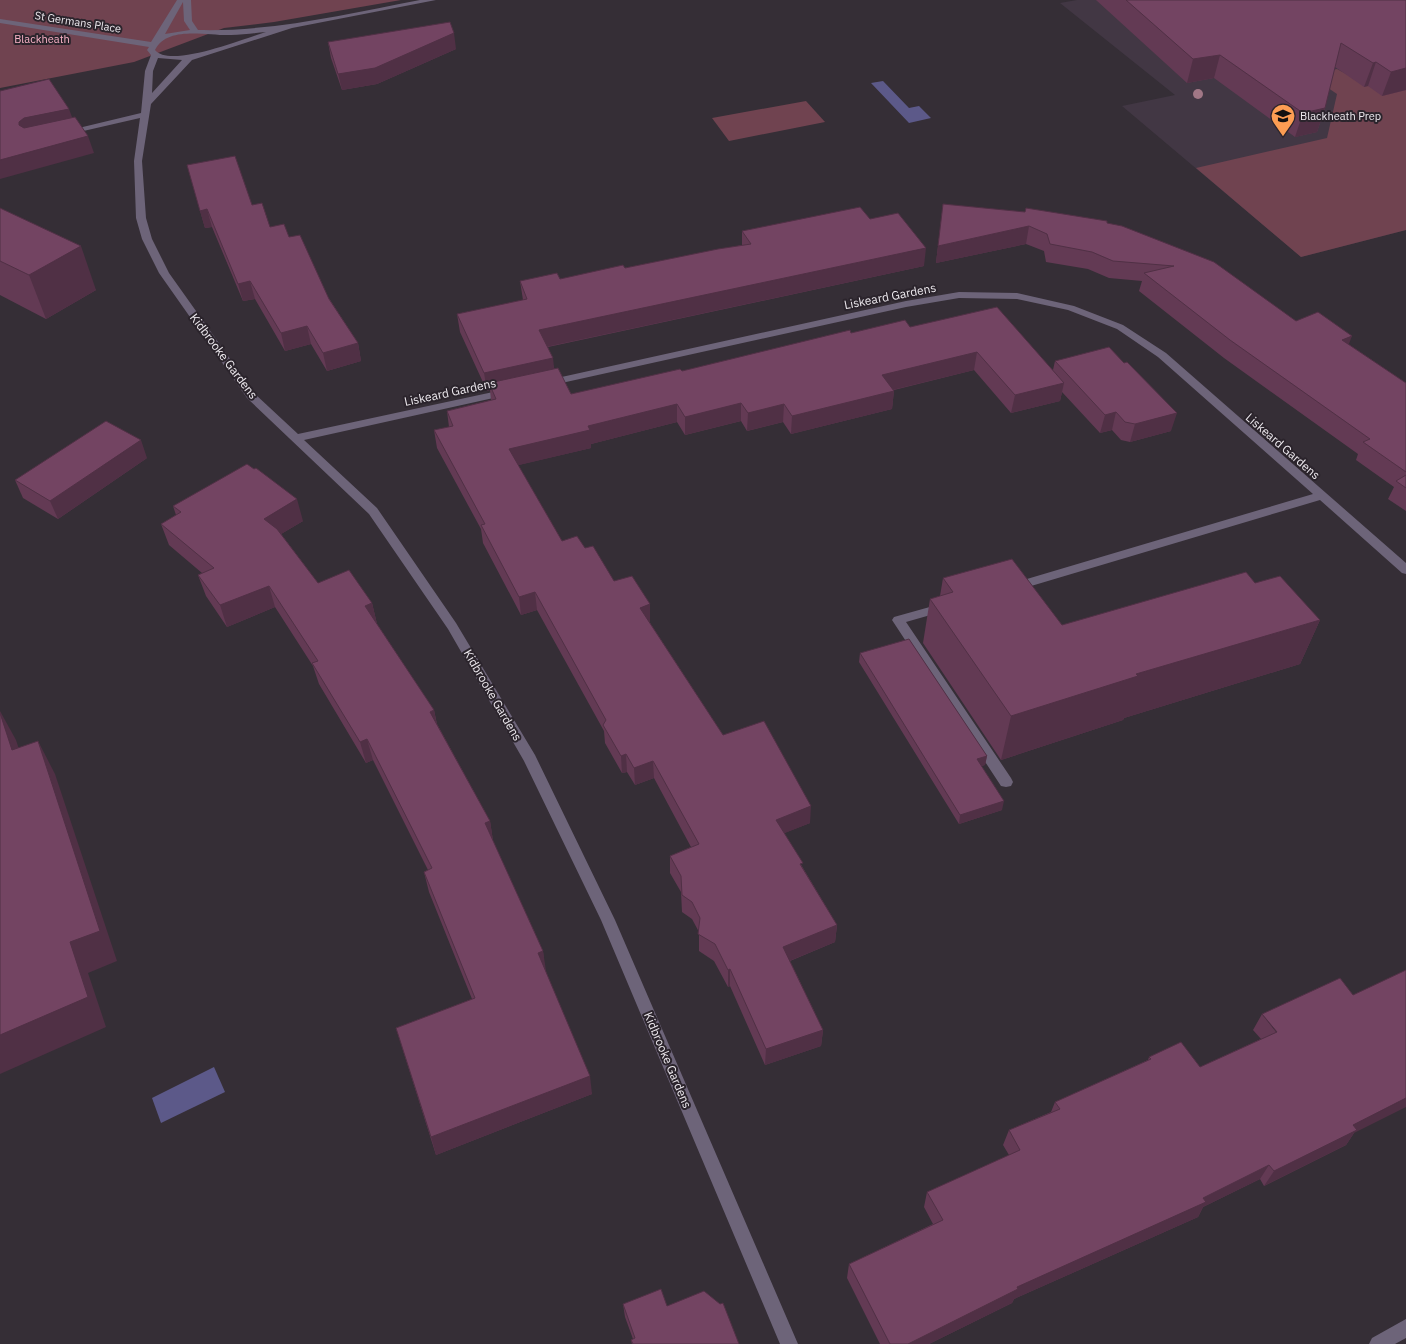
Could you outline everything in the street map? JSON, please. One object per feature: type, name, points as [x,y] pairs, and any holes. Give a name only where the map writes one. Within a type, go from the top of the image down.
[{"type":"street","points":[[181,0],[165,24],[159,38],[152,45],[151,50],[155,55],[169,59],[189,58],[289,27]]},
{"type":"street","points":[[187,0],[188,22],[195,31]]},
{"type":"street","points":[[159,38],[176,32],[195,31],[206,34],[289,27],[432,0]]},
{"type":"street","name":"St Germans Place","points":[[0,21],[152,45]]},
{"type":"street","points":[[205,52],[212,46],[214,41],[206,34]]},
{"type":"street","name":"Kidbrooke Gardens","points":[[155,55],[149,71],[146,109],[138,160],[141,218],[147,239],[164,273],[251,396],[373,511],[452,626],[530,758],[608,920],[789,1344]]},
{"type":"street","points":[[57,134],[146,109],[189,58]]},
{"type":"street","name":"Liskeard Gardens","points":[[535,386],[906,304],[959,295],[1017,296],[1071,308],[1120,327],[1162,355],[1406,570]]},
{"type":"street","name":"Liskeard Gardens","points":[[297,438],[515,390]]},
{"type":"street","points":[[1002,590],[1321,496]]},
{"type":"street","points":[[955,604],[898,620],[1006,782]]},
{"type":"street","points":[[1378,1344],[1405,1331]]},
{"type":"shaded area","name":"Blackheath Prep","points":[[1077,0],[1406,0],[1406,230],[1301,257],[1122,106],[1175,95],[1060,3]]},
{"type":"shaded area","points":[[883,81],[909,108],[919,106],[931,118],[909,123],[871,83]]},
{"type":"shaded area","points":[[214,1067],[225,1092],[161,1123],[152,1098]]},
{"type":"green space","name":"Blackheath","points":[[0,0],[401,0],[274,22],[224,28],[134,62],[0,88]]},
{"type":"green space","points":[[1337,69],[1368,86],[1406,90],[1406,230],[1301,257],[1196,168],[1327,138],[1337,94],[1309,75]]},
{"type":"green space","points":[[806,101],[825,122],[729,141],[712,118]]},
{"type":"building","points":[[1126,0],[1406,0],[1406,68],[1391,72],[1341,43],[1325,108],[1303,113],[1220,55],[1193,59]]},
{"type":"building","points":[[450,22],[454,33],[375,68],[338,74],[328,42]]},
{"type":"building","points":[[49,79],[69,109],[24,118],[19,122],[19,125],[24,128],[75,117],[88,136],[0,160],[0,91]]},
{"type":"building","points":[[235,156],[252,205],[262,203],[270,227],[284,224],[289,237],[300,235],[329,299],[358,343],[323,353],[307,326],[281,333],[250,281],[238,284],[207,209],[200,211],[187,165]]},
{"type":"building","points":[[943,204],[1025,212],[1026,208],[1107,221],[1107,223],[1122,226],[1214,262],[1296,321],[1318,312],[1352,336],[1342,340],[1406,383],[1406,472],[1363,442],[1370,439],[1230,340],[1144,273],[1174,266],[1113,261],[1092,252],[1050,244],[1047,234],[1029,226],[938,246]]},
{"type":"building","points":[[860,207],[870,219],[898,213],[926,248],[539,330],[553,358],[484,373],[457,314],[527,299],[520,281],[557,273],[560,279],[623,265],[625,268],[751,244],[742,231]]},
{"type":"building","points":[[0,208],[81,246],[29,275],[0,261]]},
{"type":"building","points":[[997,307],[1064,383],[1015,395],[977,352],[882,375],[894,391],[792,416],[784,404],[748,413],[741,403],[685,417],[677,404],[588,426],[590,430],[509,449],[562,541],[577,536],[585,548],[593,546],[614,581],[632,576],[650,604],[640,608],[723,735],[764,721],[811,806],[776,820],[803,863],[800,864],[837,925],[783,947],[823,1030],[766,1049],[730,969],[728,970],[715,944],[698,934],[700,918],[692,902],[682,895],[681,876],[670,856],[699,844],[653,761],[634,768],[626,754],[621,756],[603,725],[606,720],[535,592],[519,597],[481,525],[485,524],[434,430],[453,426],[447,411],[496,399],[489,383],[558,368],[571,394],[680,369],[682,371],[850,330],[851,333],[905,320],[910,327]]},
{"type":"building","points":[[1109,347],[1124,363],[1127,362],[1177,413],[1135,424],[1125,422],[1116,412],[1105,415],[1055,361]]},
{"type":"building","points":[[106,421],[141,440],[50,501],[15,480]]},
{"type":"building","points":[[247,464],[254,469],[256,468],[297,499],[264,519],[277,529],[318,583],[349,570],[372,603],[365,606],[434,710],[430,712],[490,821],[485,823],[543,951],[538,953],[590,1076],[431,1137],[396,1028],[475,998],[424,872],[432,868],[367,739],[360,742],[312,663],[318,661],[269,586],[220,605],[198,575],[214,568],[161,524],[181,512],[173,506]]},
{"type":"building","points":[[1406,475],[1406,488],[1396,481]]},
{"type":"building","points":[[1012,559],[1062,625],[1246,572],[1255,583],[1280,576],[1320,620],[1136,674],[1138,676],[1011,716],[930,599],[953,592],[943,578]]},
{"type":"building","points":[[909,639],[987,756],[977,759],[1004,801],[960,815],[860,653]]},
{"type":"building","points":[[0,713],[12,750],[38,741],[100,931],[70,942],[88,997],[0,1035]]},
{"type":"building","points":[[1406,970],[1406,1098],[1353,1125],[1357,1130],[1274,1171],[1269,1165],[1203,1198],[1206,1202],[1017,1287],[1018,1289],[908,1344],[890,1344],[849,1264],[943,1220],[927,1192],[1020,1150],[1009,1130],[1060,1109],[1055,1102],[1151,1059],[1149,1057],[1181,1042],[1200,1067],[1277,1032],[1262,1014],[1340,978],[1353,995]]},
{"type":"building","points":[[661,1289],[667,1306],[704,1291],[720,1304],[723,1303],[739,1344],[633,1344],[631,1340],[635,1338],[623,1304]]},
{"type":"place","name":"Blackheath Prep","points":[[1283,137]]}]
